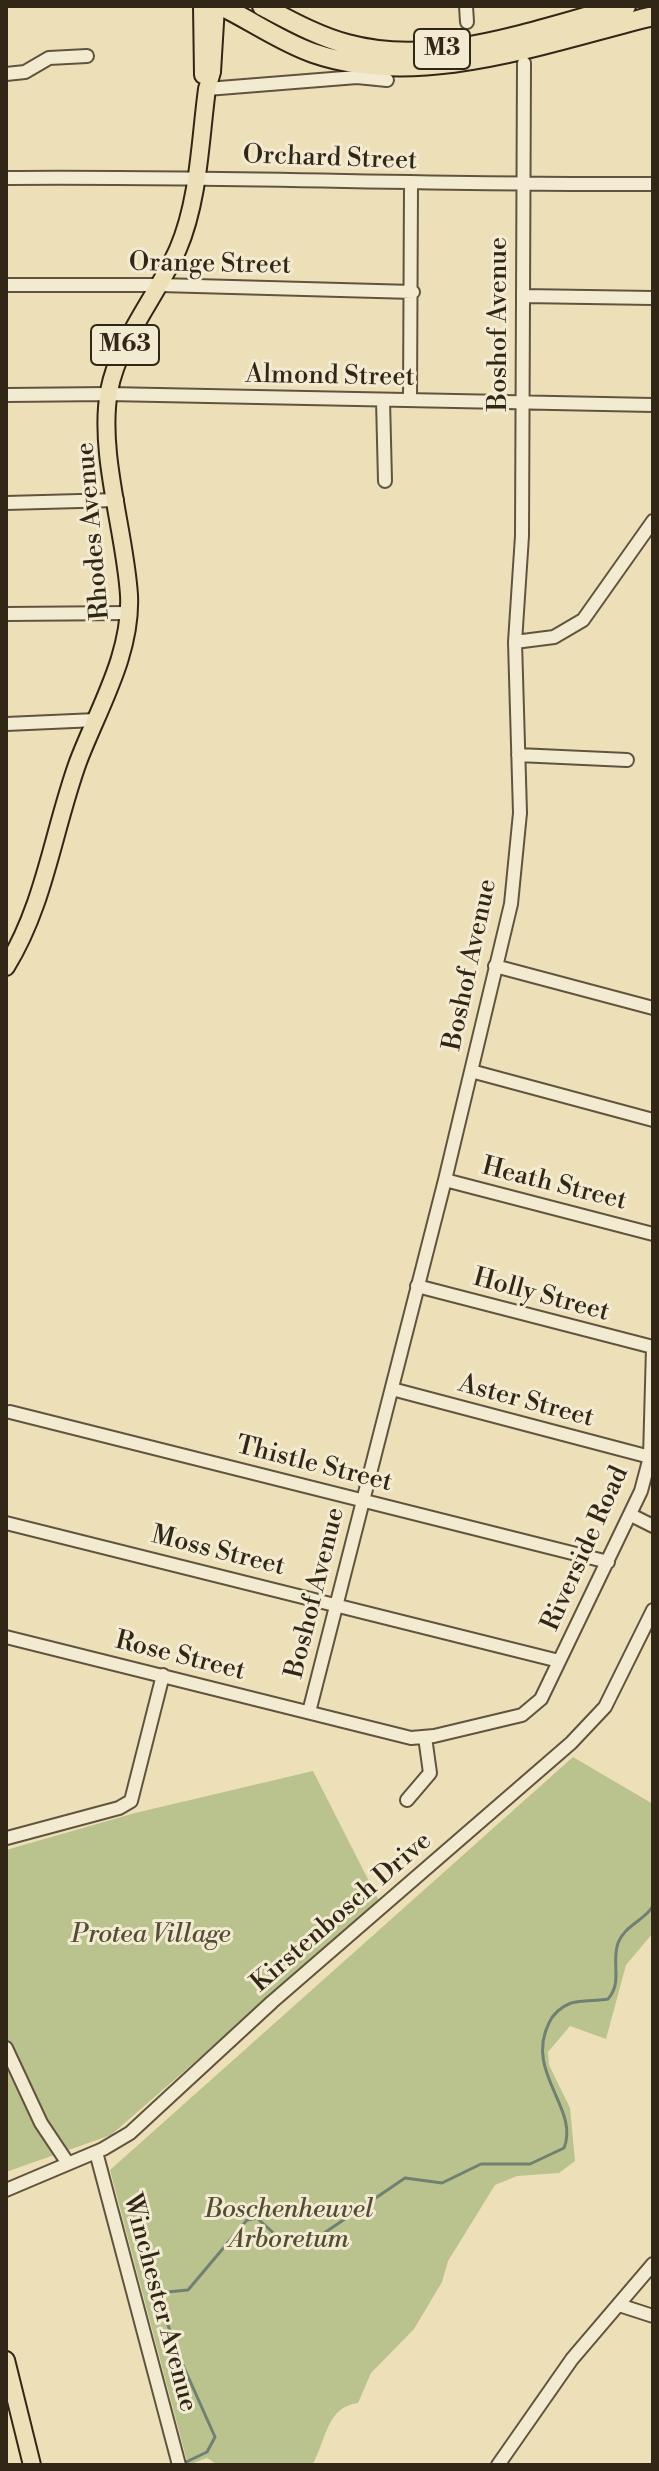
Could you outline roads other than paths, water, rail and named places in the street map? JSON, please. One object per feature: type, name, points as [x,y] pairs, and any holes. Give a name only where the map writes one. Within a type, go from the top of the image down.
[{"type":"highway","name":"M3","points":[[219,6],[311,52],[352,63],[398,69],[461,62],[653,16]]},
{"type":"highway","name":"M3","points":[[262,6],[329,39],[408,53],[466,45],[626,6]]},
{"type":"main road","name":"Rhodes Avenue","points":[[202,6],[202,70],[207,89]]},
{"type":"main road","name":"Rhodes Avenue","points":[[6,967],[30,921],[78,762],[123,649],[129,613],[110,452],[109,394],[126,344],[178,248],[196,176],[219,6]]},
{"type":"main road","points":[[6,2360],[32,2465]]},
{"type":"street","points":[[466,6],[467,22]]},
{"type":"street","points":[[6,74],[25,72],[49,58],[87,56]]},
{"type":"street","name":"Boshof Avenue","points":[[309,1712],[445,1180],[511,904],[520,813],[515,642],[522,536],[524,63]]},
{"type":"street","points":[[207,89],[357,77],[387,80]]},
{"type":"street","name":"Orchard Street","points":[[6,178],[196,176],[411,184],[653,184]]},
{"type":"street","points":[[410,400],[413,292],[411,184]]},
{"type":"street","name":"Orange Street","points":[[6,285],[160,285],[413,292]]},
{"type":"street","points":[[523,296],[653,298]]},
{"type":"street","name":"Almond Street","points":[[6,395],[109,394],[653,405]]},
{"type":"street","points":[[383,400],[385,481]]},
{"type":"street","points":[[6,503],[117,500]]},
{"type":"street","points":[[515,642],[554,637],[583,620],[653,521]]},
{"type":"street","points":[[6,614],[129,613]]},
{"type":"street","points":[[6,724],[96,720]]},
{"type":"street","points":[[518,755],[627,760]]},
{"type":"street","points":[[495,966],[653,1008]]},
{"type":"street","points":[[471,1071],[653,1120]]},
{"type":"street","name":"Heath Street","points":[[445,1180],[653,1234]]},
{"type":"street","name":"Holly Street","points":[[417,1286],[653,1348]]},
{"type":"street","name":"Riverside Road","points":[[529,1711],[541,1699],[631,1515],[650,1457],[653,1348]]},
{"type":"street","name":"Aster Street","points":[[392,1389],[650,1457]]},
{"type":"street","name":"Thistle Street","points":[[10,1412],[608,1562]]},
{"type":"street","points":[[631,1515],[653,1526]]},
{"type":"street","name":"Moss Street","points":[[6,1523],[559,1661]]},
{"type":"street","name":"Kirstenbosch Drive","points":[[6,2190],[123,2139],[272,2002],[592,1723],[605,1707],[653,1610]]},
{"type":"street","name":"Rose Street","points":[[6,1637],[406,1737],[425,1737],[529,1711]]},
{"type":"street","points":[[7,1838],[119,1808],[131,1801],[163,1675]]},
{"type":"street","points":[[407,1800],[430,1773],[425,1737]]},
{"type":"street","points":[[6,2048],[41,2123],[67,2162]]},
{"type":"street","name":"Winchester Avenue","points":[[96,2152],[179,2465]]},
{"type":"street","points":[[498,2465],[572,2359],[653,2264]]},
{"type":"street","points":[[619,2305],[653,2316]]},
{"type":"waterway","points":[[653,1864],[653,1876]]},
{"type":"waterway","points":[[175,2344],[156,2293],[188,2290],[247,2220],[257,2218],[280,2239],[311,2242],[405,2178],[442,2183],[481,2164],[530,2164],[564,2148],[567,2133],[565,2119],[543,2058],[543,2041],[549,2023],[558,2011],[571,2003],[608,1999],[615,1986],[618,1943],[625,1932],[653,1906]]},
{"type":"waterway","points":[[182,2363],[215,2437],[207,2452],[184,2463]]},
{"type":"park label","name":"Protea Village","points":[[151,1936]]},
{"type":"park label","name":"Boschenheuvel Arboretum","points":[[289,2226]]}]
